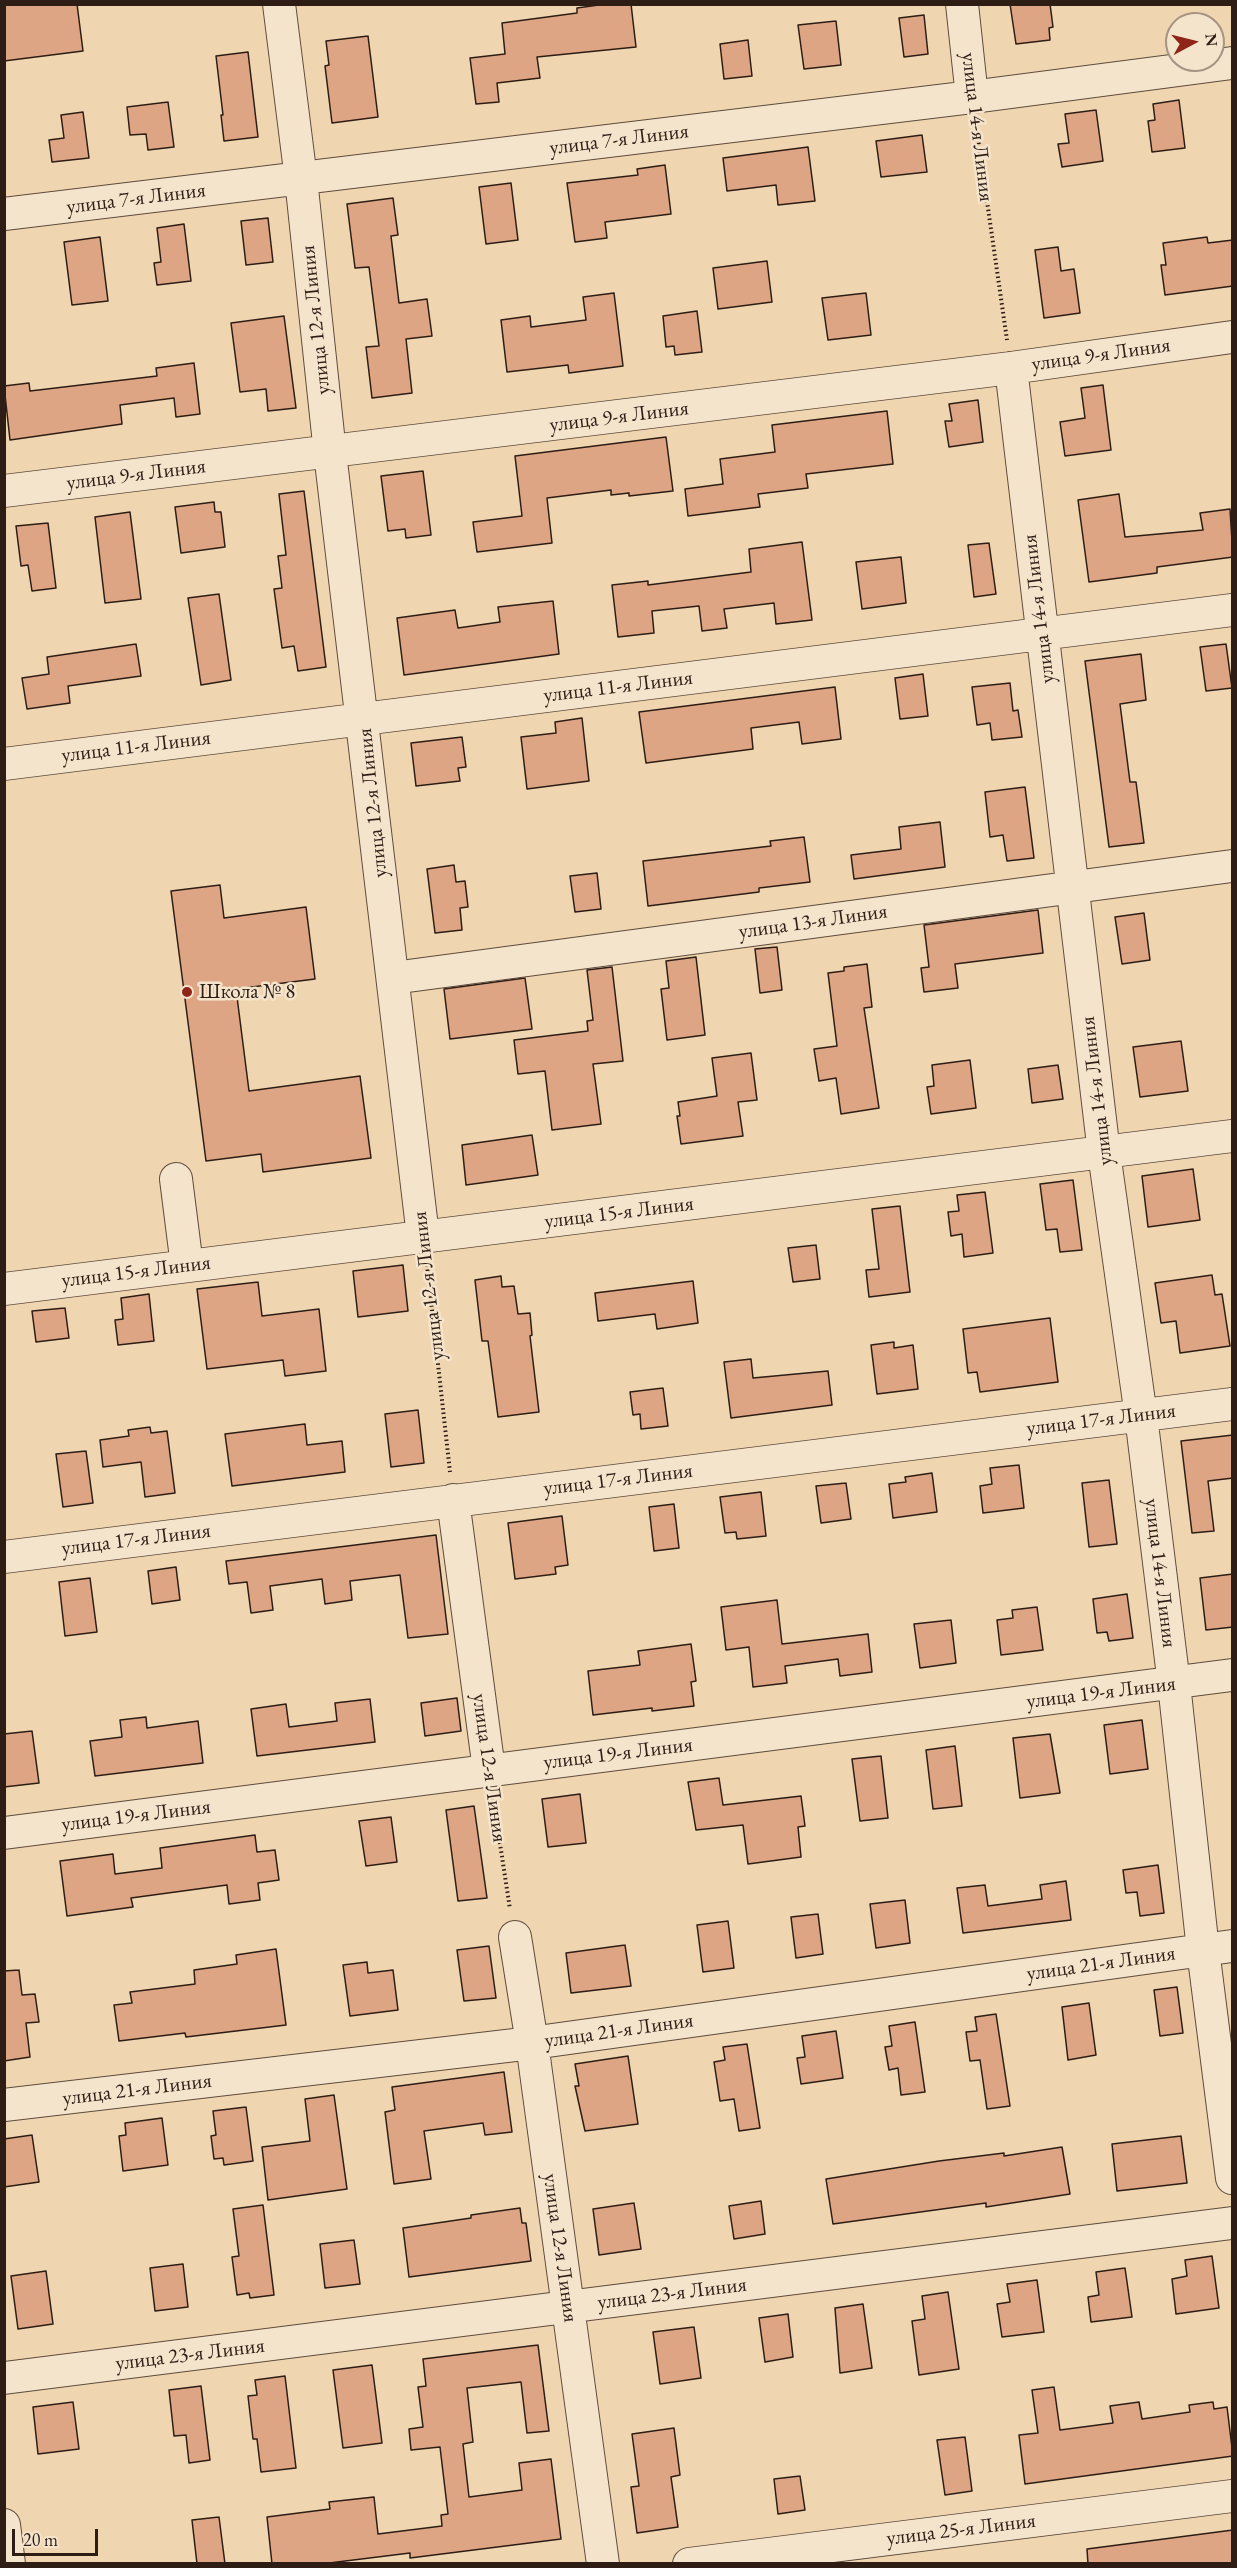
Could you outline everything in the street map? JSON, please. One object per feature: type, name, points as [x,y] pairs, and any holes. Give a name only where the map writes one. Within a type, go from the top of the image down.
[{"type":"street","name":"улица 12-я Линия","points":[[279,4],[423,1236]]},
{"type":"street","name":"улица 14-я Линия","points":[[962,4],[972,97]]},
{"type":"street","name":"улица 7-я Линия","points":[[4,214],[972,97],[1233,63]]},
{"type":"street","name":"улица 9-я Линия","points":[[4,491],[330,453],[1011,368],[1233,337]]},
{"type":"street","name":"улица 14-я Линия","points":[[1011,368],[1104,1153],[1141,1416],[1174,1684],[1218,1948],[1233,2178]]},
{"type":"street","name":"улица 11-я Линия","points":[[4,764],[1233,610]]},
{"type":"street","name":"улица 13-я Линия","points":[[393,978],[1233,866]]},
{"type":"street","name":"улица 15-я Линия","points":[[4,1289],[1233,1136]]},
{"type":"street","points":[[176,1179],[187,1266]]},
{"type":"street","name":"улица 17-я Линия","points":[[4,1557],[1233,1404]]},
{"type":"street","name":"улица 12-я Линия","points":[[453,1500],[489,1770]]},
{"type":"street","name":"улица 19-я Линия","points":[[4,1833],[1233,1675]]},
{"type":"street","name":"улица 12-я Линия","points":[[515,1937],[532,2043],[603,2564]]},
{"type":"street","name":"улица 21-я Линия","points":[[4,2105],[532,2043],[1218,1948]]},
{"type":"street","name":"улица 23-я Линия","points":[[4,2378],[1233,2223]]},
{"type":"street","name":"улица 25-я Линия","points":[[689,2564],[1233,2496]]},
{"type":"street","points":[[4,2525],[9,2564]]},
{"type":"path","name":"улица 14-я Линия","points":[[972,97],[1011,368]]},
{"type":"path","name":"улица 12-я Линия","points":[[423,1236],[453,1500]]},
{"type":"path","name":"улица 12-я Линия","points":[[489,1770],[515,1937]]},
{"type":"building","points":[[4,4],[77,4],[83,51],[4,61]]},
{"type":"building","points":[[606,4],[631,4],[636,47],[537,57],[540,78],[497,83],[499,102],[476,104],[470,58],[505,54],[502,23],[577,13],[577,8]]},
{"type":"building","points":[[1010,4],[1050,4],[1053,27],[1049,28],[1050,40],[1016,44]]},
{"type":"building","points":[[924,15],[928,54],[904,57],[899,18]]},
{"type":"building","points":[[836,21],[841,65],[804,69],[798,25]]},
{"type":"building","points":[[368,36],[378,117],[332,123],[325,66],[329,65],[326,41]]},
{"type":"building","points":[[748,40],[752,76],[724,79],[720,44]]},
{"type":"building","points":[[248,52],[258,137],[224,141],[216,56]]},
{"type":"building","points":[[1179,100],[1185,148],[1152,152],[1148,121],[1155,120],[1153,104]]},
{"type":"building","points":[[168,102],[174,147],[148,150],[146,134],[130,135],[127,107]]},
{"type":"building","points":[[1096,110],[1103,161],[1062,167],[1058,144],[1069,143],[1065,114]]},
{"type":"building","points":[[83,112],[89,158],[52,162],[49,140],[64,138],[61,115]]},
{"type":"building","points":[[922,135],[927,172],[881,177],[876,141]]},
{"type":"building","points":[[808,147],[815,201],[778,205],[776,185],[727,191],[723,158]]},
{"type":"building","points":[[665,165],[671,214],[605,222],[607,238],[575,242],[567,183],[638,175],[637,169]]},
{"type":"building","points":[[511,183],[518,240],[486,244],[479,187]]},
{"type":"building","points":[[393,198],[398,235],[391,236],[399,303],[427,299],[432,336],[406,339],[412,393],[372,398],[366,347],[379,346],[369,267],[355,268],[347,204]]},
{"type":"building","points":[[268,218],[273,262],[246,265],[241,221]]},
{"type":"building","points":[[184,224],[191,281],[157,285],[154,263],[161,262],[157,228]]},
{"type":"building","points":[[100,237],[108,301],[72,305],[64,242]]},
{"type":"building","points":[[1207,237],[1208,243],[1233,240],[1233,286],[1165,295],[1161,265],[1166,265],[1163,243]]},
{"type":"building","points":[[1058,247],[1061,271],[1074,269],[1080,313],[1044,318],[1035,250]]},
{"type":"building","points":[[767,261],[772,302],[718,309],[713,268]]},
{"type":"building","points":[[614,293],[623,366],[569,373],[568,365],[507,372],[501,320],[530,316],[531,327],[586,320],[583,297]]},
{"type":"building","points":[[866,293],[871,335],[828,340],[822,298]]},
{"type":"building","points":[[697,311],[702,352],[675,355],[674,346],[666,347],[663,316]]},
{"type":"building","points":[[284,316],[296,408],[268,411],[266,389],[240,392],[231,323]]},
{"type":"building","points":[[194,363],[200,414],[176,417],[174,398],[120,405],[122,424],[10,440],[4,386],[29,383],[30,391],[157,376],[156,368]]},
{"type":"building","points":[[1103,385],[1111,450],[1065,456],[1060,422],[1085,418],[1081,388]]},
{"type":"building","points":[[978,400],[983,442],[949,447],[945,421],[952,421],[949,404]]},
{"type":"building","points":[[887,411],[893,464],[806,474],[808,488],[758,494],[760,507],[688,516],[685,489],[723,484],[720,459],[775,452],[772,425]]},
{"type":"building","points":[[666,437],[673,491],[629,496],[629,493],[611,495],[611,490],[547,498],[552,543],[477,552],[473,522],[522,516],[515,456]]},
{"type":"building","points":[[423,471],[431,535],[406,538],[405,529],[388,531],[381,476]]},
{"type":"building","points":[[304,491],[326,667],[298,671],[294,646],[282,648],[274,589],[282,588],[278,556],[286,555],[279,494]]},
{"type":"building","points":[[1119,494],[1125,537],[1203,530],[1200,513],[1230,509],[1233,557],[1157,567],[1157,573],[1089,582],[1078,500]]},
{"type":"building","points":[[214,502],[215,512],[221,512],[225,547],[181,553],[175,507]]},
{"type":"building","points":[[130,512],[141,599],[105,603],[95,517]]},
{"type":"building","points":[[48,523],[56,588],[32,591],[28,565],[21,566],[16,526]]},
{"type":"building","points":[[802,542],[812,620],[776,624],[774,603],[724,609],[727,628],[702,631],[699,606],[652,611],[654,633],[618,637],[612,585],[648,581],[648,585],[751,572],[749,549]]},
{"type":"building","points":[[989,543],[996,594],[974,597],[968,545]]},
{"type":"building","points":[[901,557],[906,603],[862,609],[856,562]]},
{"type":"building","points":[[219,594],[231,680],[201,685],[188,598]]},
{"type":"building","points":[[553,601],[559,654],[404,675],[397,618],[455,610],[458,628],[500,622],[498,607]]},
{"type":"building","points":[[136,644],[141,676],[68,686],[70,703],[27,709],[22,678],[49,674],[47,657]]},
{"type":"building","points":[[1226,644],[1232,688],[1206,691],[1200,647]]},
{"type":"building","points":[[1141,654],[1146,700],[1120,704],[1130,782],[1136,782],[1144,843],[1109,847],[1085,661]]},
{"type":"building","points":[[923,674],[928,716],[900,719],[895,678]]},
{"type":"building","points":[[1010,683],[1013,711],[1018,710],[1022,737],[992,740],[990,723],[977,725],[972,687]]},
{"type":"building","points":[[835,687],[841,739],[802,744],[799,722],[751,728],[753,749],[646,763],[639,712]]},
{"type":"building","points":[[582,718],[589,781],[527,789],[521,737],[556,733],[555,722]]},
{"type":"building","points":[[462,737],[466,767],[458,768],[460,781],[416,786],[411,743]]},
{"type":"building","points":[[1025,787],[1034,858],[1007,861],[1003,835],[990,837],[985,792]]},
{"type":"building","points":[[940,822],[945,867],[854,879],[851,855],[901,849],[899,827]]},
{"type":"building","points":[[804,837],[810,882],[759,888],[759,892],[648,906],[643,861],[771,846],[770,841]]},
{"type":"building","points":[[454,865],[456,882],[465,881],[468,907],[460,908],[462,930],[435,933],[427,869]]},
{"type":"building","points":[[597,873],[601,909],[575,912],[570,876]]},
{"type":"building","points":[[220,885],[224,918],[306,907],[315,979],[236,989],[249,1091],[360,1076],[371,1158],[263,1172],[261,1154],[206,1161],[171,891]]},
{"type":"building","points":[[1038,910],[1043,953],[955,964],[958,988],[924,992],[921,968],[929,967],[924,925]]},
{"type":"building","points":[[1144,913],[1150,960],[1122,964],[1115,917]]},
{"type":"building","points":[[777,947],[782,990],[760,993],[755,949]]},
{"type":"building","points":[[696,957],[705,1035],[667,1040],[661,989],[669,988],[666,961]]},
{"type":"building","points":[[867,964],[872,1007],[864,1008],[879,1108],[841,1114],[836,1078],[819,1081],[814,1049],[837,1046],[828,973],[844,971],[844,967]]},
{"type":"building","points":[[612,967],[623,1061],[593,1064],[601,1124],[552,1130],[545,1071],[518,1074],[514,1040],[588,1031],[587,1021],[593,1020],[587,970]]},
{"type":"building","points":[[525,978],[532,1029],[450,1039],[444,989]]},
{"type":"building","points":[[1181,1041],[1188,1091],[1140,1097],[1133,1047]]},
{"type":"building","points":[[751,1053],[757,1100],[738,1102],[743,1136],[681,1144],[677,1116],[680,1116],[678,1102],[717,1096],[712,1058]]},
{"type":"building","points":[[970,1060],[976,1108],[931,1114],[927,1087],[934,1086],[932,1065]]},
{"type":"building","points":[[1058,1065],[1063,1099],[1032,1103],[1028,1069]]},
{"type":"building","points":[[532,1135],[538,1175],[466,1185],[462,1145]]},
{"type":"building","points":[[1193,1169],[1200,1220],[1148,1227],[1142,1176]]},
{"type":"building","points":[[1073,1180],[1082,1250],[1060,1252],[1057,1229],[1046,1230],[1040,1184]]},
{"type":"building","points":[[985,1192],[993,1253],[964,1257],[962,1234],[951,1236],[948,1212],[959,1211],[957,1195]]},
{"type":"building","points":[[900,1206],[910,1292],[869,1297],[866,1270],[879,1269],[872,1209]]},
{"type":"building","points":[[816,1245],[820,1279],[793,1282],[788,1248]]},
{"type":"building","points":[[403,1265],[408,1311],[358,1317],[353,1271]]},
{"type":"building","points":[[1212,1275],[1215,1295],[1222,1294],[1230,1346],[1180,1353],[1176,1321],[1161,1323],[1155,1283]]},
{"type":"building","points":[[501,1276],[502,1287],[514,1286],[518,1314],[530,1313],[532,1335],[530,1336],[539,1412],[498,1417],[488,1341],[482,1341],[475,1280]]},
{"type":"building","points":[[693,1281],[698,1323],[657,1329],[655,1314],[598,1321],[595,1293]]},
{"type":"building","points":[[258,1282],[262,1316],[319,1309],[326,1371],[285,1376],[283,1360],[207,1369],[197,1289]]},
{"type":"building","points":[[149,1294],[154,1341],[118,1345],[115,1320],[123,1319],[121,1298]]},
{"type":"building","points":[[65,1308],[69,1338],[36,1342],[32,1311]]},
{"type":"building","points":[[1050,1318],[1058,1382],[980,1392],[977,1372],[968,1373],[963,1329]]},
{"type":"building","points":[[894,1342],[894,1348],[913,1345],[918,1389],[877,1394],[871,1345]]},
{"type":"building","points":[[751,1359],[753,1378],[828,1371],[832,1405],[731,1418],[724,1362]]},
{"type":"building","points":[[663,1388],[668,1426],[641,1429],[640,1414],[633,1415],[630,1392]]},
{"type":"building","points":[[418,1410],[424,1463],[391,1467],[385,1414]]},
{"type":"building","points":[[305,1424],[307,1445],[342,1441],[345,1472],[232,1486],[225,1434]]},
{"type":"building","points":[[150,1427],[151,1433],[167,1431],[175,1493],[145,1497],[141,1462],[103,1467],[100,1440],[129,1436],[128,1430]]},
{"type":"building","points":[[1233,1435],[1233,1478],[1208,1481],[1214,1531],[1192,1533],[1181,1441]]},
{"type":"building","points":[[86,1451],[93,1503],[63,1507],[56,1454]]},
{"type":"building","points":[[1019,1465],[1024,1508],[983,1513],[980,1486],[992,1484],[990,1468]]},
{"type":"building","points":[[932,1473],[937,1512],[893,1518],[889,1484],[906,1482],[905,1477]]},
{"type":"building","points":[[1109,1480],[1117,1544],[1089,1547],[1082,1483]]},
{"type":"building","points":[[846,1483],[851,1519],[821,1523],[816,1486]]},
{"type":"building","points":[[761,1492],[766,1536],[737,1539],[736,1532],[725,1533],[720,1497]]},
{"type":"building","points":[[674,1504],[679,1548],[654,1551],[649,1507]]},
{"type":"building","points":[[562,1516],[568,1565],[555,1567],[556,1574],[515,1579],[508,1523]]},
{"type":"building","points":[[436,1535],[448,1634],[408,1638],[400,1575],[350,1581],[352,1600],[325,1604],[322,1579],[270,1586],[273,1610],[251,1613],[247,1582],[229,1584],[226,1561]]},
{"type":"building","points":[[176,1567],[180,1600],[152,1604],[148,1571]]},
{"type":"building","points":[[1233,1574],[1233,1627],[1206,1630],[1200,1578]]},
{"type":"building","points":[[90,1578],[97,1632],[65,1636],[59,1582]]},
{"type":"building","points":[[1127,1594],[1133,1638],[1109,1641],[1107,1632],[1097,1633],[1093,1599]]},
{"type":"building","points":[[777,1600],[782,1644],[868,1634],[872,1672],[840,1676],[838,1659],[785,1666],[787,1683],[753,1687],[749,1647],[726,1650],[721,1607]]},
{"type":"building","points":[[1037,1607],[1043,1650],[1001,1655],[997,1620],[1013,1618],[1012,1610]]},
{"type":"building","points":[[951,1620],[956,1663],[920,1668],[914,1624]]},
{"type":"building","points":[[691,1644],[696,1681],[691,1682],[694,1706],[593,1715],[588,1671],[640,1665],[638,1651]]},
{"type":"building","points":[[457,1698],[461,1731],[425,1736],[421,1703]]},
{"type":"building","points":[[370,1699],[375,1742],[257,1756],[251,1709],[286,1704],[289,1727],[337,1721],[335,1703]]},
{"type":"building","points":[[146,1717],[147,1728],[198,1721],[203,1763],[95,1776],[90,1741],[122,1737],[120,1720]]},
{"type":"building","points":[[1142,1720],[1148,1769],[1110,1774],[1104,1725]]},
{"type":"building","points":[[32,1731],[39,1783],[4,1787],[4,1734]]},
{"type":"building","points":[[1050,1734],[1060,1793],[1020,1798],[1013,1738]]},
{"type":"building","points":[[955,1746],[962,1806],[933,1809],[926,1750]]},
{"type":"building","points":[[881,1756],[888,1818],[860,1821],[852,1759]]},
{"type":"building","points":[[719,1778],[723,1805],[801,1796],[805,1826],[798,1827],[801,1857],[748,1864],[743,1825],[696,1830],[688,1782]]},
{"type":"building","points":[[580,1794],[586,1843],[548,1847],[542,1799]]},
{"type":"building","points":[[474,1806],[487,1898],[458,1901],[446,1810]]},
{"type":"building","points":[[391,1817],[397,1862],[366,1866],[359,1821]]},
{"type":"building","points":[[255,1835],[257,1852],[275,1850],[279,1880],[258,1883],[260,1900],[229,1904],[227,1885],[131,1898],[133,1907],[67,1916],[60,1861],[113,1854],[115,1874],[162,1868],[160,1848]]},
{"type":"building","points":[[1158,1865],[1164,1913],[1140,1916],[1137,1892],[1126,1893],[1123,1870]]},
{"type":"building","points":[[1066,1881],[1071,1920],[963,1933],[957,1888],[985,1885],[988,1906],[1042,1899],[1040,1885]]},
{"type":"building","points":[[905,1900],[910,1943],[876,1948],[870,1904]]},
{"type":"building","points":[[818,1914],[823,1954],[796,1958],[791,1917]]},
{"type":"building","points":[[728,1921],[734,1968],[703,1972],[697,1925]]},
{"type":"building","points":[[625,1945],[631,1986],[571,1993],[566,1953]]},
{"type":"building","points":[[489,1946],[496,1998],[464,2001],[457,1950]]},
{"type":"building","points":[[276,1949],[286,2025],[186,2037],[185,2033],[119,2041],[114,2005],[132,2003],[130,1992],[195,1984],[194,1970],[237,1964],[236,1955]]},
{"type":"building","points":[[367,1962],[368,1973],[393,1970],[398,2010],[350,2016],[343,1965]]},
{"type":"building","points":[[19,1970],[22,1995],[35,1994],[39,2022],[26,2023],[30,2057],[4,2061],[4,1971]]},
{"type":"building","points":[[1177,1987],[1183,2033],[1160,2036],[1154,1990]]},
{"type":"building","points":[[1089,2003],[1096,2055],[1068,2060],[1062,2007]]},
{"type":"building","points":[[996,2014],[1010,2106],[987,2109],[980,2060],[970,2061],[966,2032],[977,2031],[975,2017]]},
{"type":"building","points":[[915,2022],[925,2092],[901,2095],[898,2068],[889,2070],[885,2047],[892,2046],[889,2026]]},
{"type":"building","points":[[836,2031],[843,2078],[801,2084],[797,2058],[805,2057],[802,2036]]},
{"type":"building","points":[[747,2044],[760,2128],[739,2131],[734,2099],[720,2101],[714,2062],[725,2060],[723,2047]]},
{"type":"building","points":[[628,2056],[638,2124],[585,2131],[575,2086],[579,2086],[575,2064]]},
{"type":"building","points":[[504,2072],[512,2132],[485,2135],[483,2123],[424,2131],[431,2179],[394,2184],[385,2112],[395,2110],[392,2087]]},
{"type":"building","points":[[334,2095],[347,2189],[268,2200],[262,2147],[310,2141],[305,2099]]},
{"type":"building","points":[[246,2107],[253,2161],[224,2165],[223,2158],[214,2159],[211,2136],[216,2135],[213,2111]]},
{"type":"building","points":[[162,2118],[168,2165],[123,2171],[119,2136],[126,2135],[125,2123]]},
{"type":"building","points":[[32,2135],[39,2182],[4,2187],[4,2139]]},
{"type":"building","points":[[1181,2136],[1187,2183],[1117,2191],[1112,2144]]},
{"type":"building","points":[[1062,2147],[1070,2194],[986,2207],[986,2203],[833,2224],[826,2179],[939,2161],[1004,2153],[1004,2156]]},
{"type":"building","points":[[761,2201],[765,2234],[734,2239],[729,2206]]},
{"type":"building","points":[[634,2203],[641,2249],[599,2255],[593,2209]]},
{"type":"building","points":[[263,2205],[274,2295],[250,2298],[249,2293],[237,2295],[232,2257],[239,2256],[233,2209]]},
{"type":"building","points":[[520,2208],[522,2223],[526,2223],[531,2261],[409,2277],[403,2228]]},
{"type":"building","points":[[354,2240],[360,2284],[325,2288],[320,2244]]},
{"type":"building","points":[[1212,2256],[1219,2308],[1176,2314],[1172,2279],[1187,2276],[1185,2260]]},
{"type":"building","points":[[183,2264],[188,2307],[155,2311],[150,2268]]},
{"type":"building","points":[[1125,2268],[1132,2317],[1091,2322],[1088,2297],[1099,2295],[1096,2272]]},
{"type":"building","points":[[46,2271],[53,2324],[18,2329],[11,2276]]},
{"type":"building","points":[[1037,2280],[1044,2332],[1002,2337],[997,2304],[1010,2302],[1007,2284]]},
{"type":"building","points":[[948,2292],[959,2369],[919,2375],[912,2321],[925,2319],[922,2296]]},
{"type":"building","points":[[863,2304],[872,2368],[840,2373],[835,2308]]},
{"type":"building","points":[[788,2314],[793,2357],[765,2362],[759,2318]]},
{"type":"building","points":[[694,2327],[701,2378],[660,2384],[653,2332]]},
{"type":"building","points":[[538,2345],[549,2431],[527,2433],[521,2382],[467,2388],[473,2442],[463,2444],[469,2497],[522,2490],[519,2463],[551,2459],[561,2539],[410,2558],[410,2553],[321,2564],[272,2564],[267,2517],[330,2509],[329,2502],[374,2497],[378,2534],[442,2526],[441,2515],[448,2514],[440,2447],[411,2450],[409,2429],[423,2427],[418,2387],[426,2386],[423,2359]]},
{"type":"building","points":[[372,2365],[382,2443],[343,2448],[333,2370]]},
{"type":"building","points":[[285,2376],[296,2468],[261,2472],[257,2439],[253,2439],[248,2396],[257,2395],[255,2380]]},
{"type":"building","points":[[201,2386],[210,2460],[189,2463],[186,2435],[174,2436],[169,2390]]},
{"type":"building","points":[[1054,2387],[1060,2430],[1113,2423],[1110,2406],[1139,2402],[1142,2419],[1190,2412],[1189,2405],[1213,2402],[1214,2409],[1227,2407],[1233,2456],[1025,2484],[1019,2435],[1038,2433],[1032,2390]]},
{"type":"building","points":[[73,2402],[79,2449],[38,2454],[33,2407]]},
{"type":"building","points":[[674,2428],[680,2475],[671,2477],[678,2527],[637,2533],[631,2487],[639,2486],[632,2434]]},
{"type":"building","points":[[965,2437],[972,2491],[945,2495],[937,2440]]},
{"type":"building","points":[[800,2476],[805,2510],[778,2514],[774,2479]]},
{"type":"building","points":[[219,2517],[225,2564],[197,2564],[192,2520]]},
{"type":"building","points":[[1233,2530],[1233,2564],[1088,2564],[1087,2549]]},
{"type":"place","name":"Школа № 8","points":[[187,992]]}]
